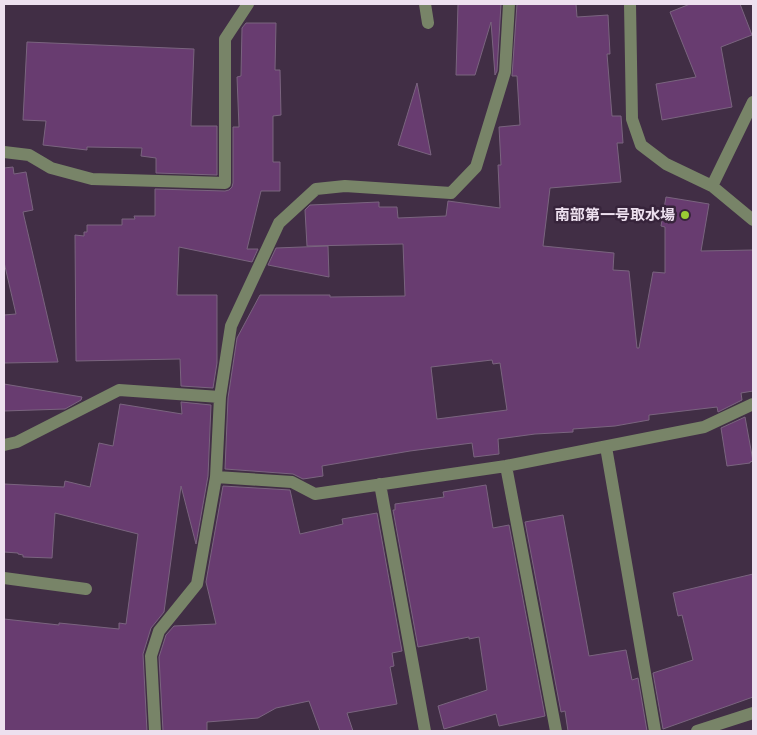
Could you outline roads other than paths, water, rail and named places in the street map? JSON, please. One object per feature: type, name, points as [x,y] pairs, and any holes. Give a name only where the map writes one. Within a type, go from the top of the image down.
[{"type":"street","points":[[4,152],[29,155],[51,168],[92,179],[225,183],[225,39],[248,4]]},
{"type":"street","points":[[426,4],[428,23]]},
{"type":"street","points":[[156,731],[151,656],[159,632],[197,584],[216,477],[220,397],[230,326],[279,223],[316,189],[345,186],[450,193],[476,167],[505,72],[509,4]]},
{"type":"street","points":[[627,4],[632,119],[641,146],[666,164],[712,186],[753,220]]},
{"type":"street","points":[[712,186],[753,102]]},
{"type":"street","points":[[4,445],[17,442],[119,390],[220,397]]},
{"type":"street","points":[[216,477],[292,482],[315,494],[506,466],[704,427],[753,404]]},
{"type":"street","points":[[606,446],[655,731]]},
{"type":"street","points":[[506,466],[556,731]]},
{"type":"street","points":[[380,484],[425,731]]},
{"type":"street","points":[[4,578],[86,589]]},
{"type":"street","points":[[697,731],[753,713]]},
{"type":"place","name":"南部第一号取水場","points":[[685,215]]}]
